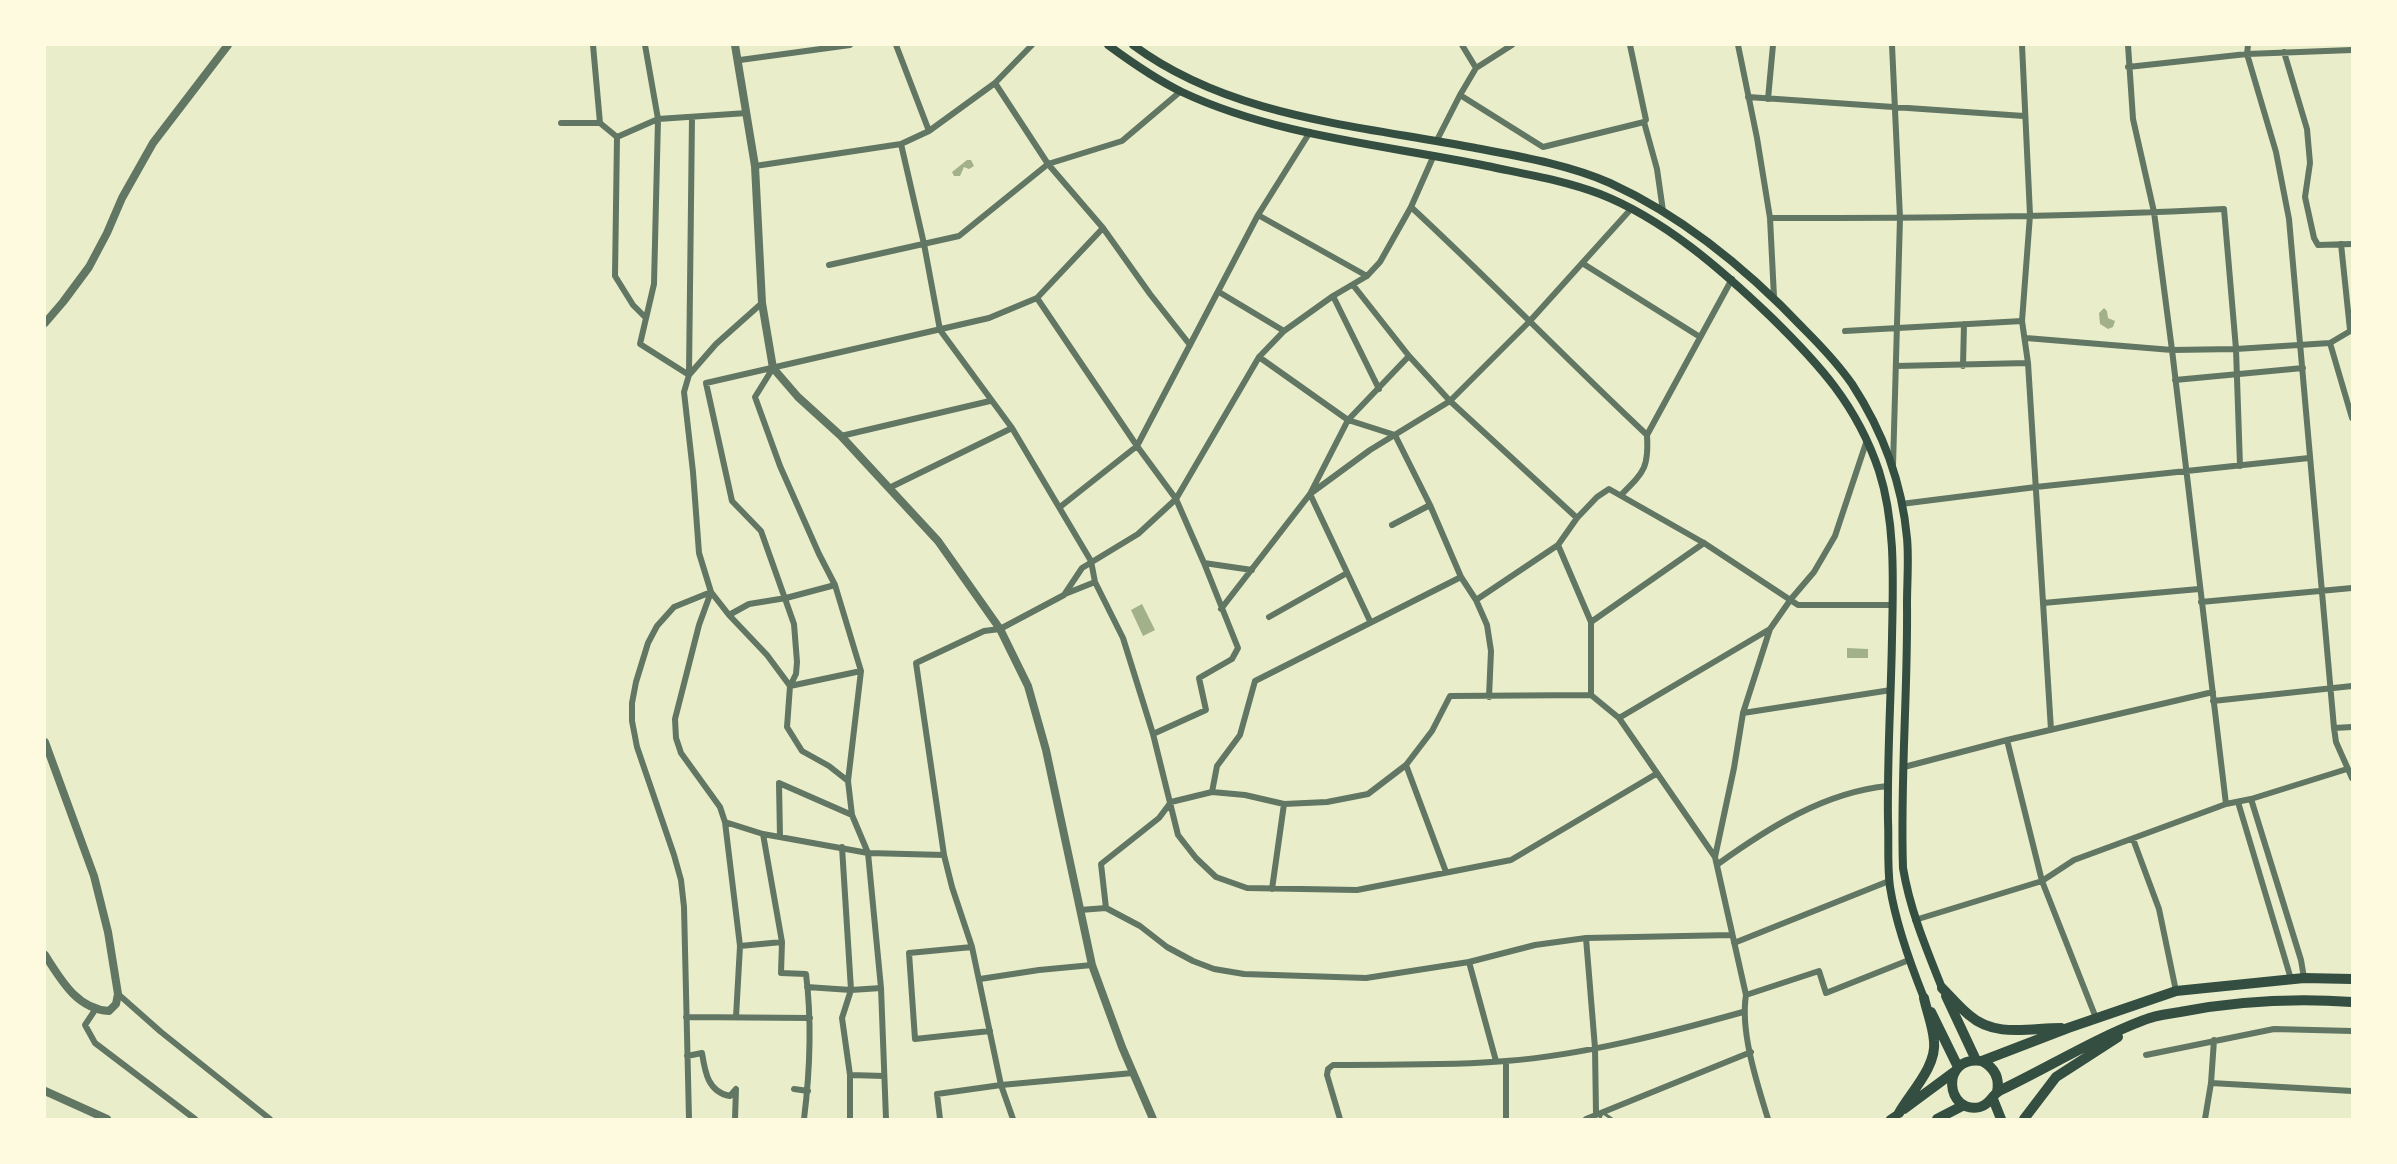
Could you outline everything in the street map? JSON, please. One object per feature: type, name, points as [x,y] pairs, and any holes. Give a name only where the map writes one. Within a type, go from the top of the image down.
[{"type":"highway","points":[[1894,1116],[1963,1063],[1979,1061],[2176,991],[2304,978],[2352,979]]},
{"type":"highway","points":[[1942,987],[1970,1016],[1982,1024],[2005,1031],[2068,1028]]},
{"type":"highway","points":[[1942,987],[1979,1061],[1994,1070],[1998,1084],[1995,1095],[2001,1119]]},
{"type":"highway","points":[[1924,998],[1956,1070],[1952,1080],[1954,1094],[1968,1110]]},
{"type":"highway","points":[[1894,1116],[1927,1069],[1934,1054],[1934,1042],[1924,998]]},
{"type":"highway","points":[[1937,1119],[1980,1107],[1995,1095],[2081,1048],[2146,1019],[2241,1002],[2318,1000],[2352,1002]]},
{"type":"highway","points":[[2024,1119],[2056,1077],[2146,1019]]},
{"type":"main road","points":[[1107,45],[1137,67],[1181,92],[1236,113],[1282,127],[1566,182],[1603,195],[1631,209],[1688,244],[1732,279],[1816,362],[1843,397],[1867,440],[1880,473],[1886,502],[1892,540],[1893,605],[1888,786],[1889,881],[1909,960],[1924,998]]},
{"type":"main road","points":[[1133,45],[1197,83],[1256,106],[1570,168],[1610,183],[1663,211],[1730,258],[1774,297],[1824,350],[1852,384],[1876,428],[1893,466],[1901,504],[1907,539],[1903,868],[1915,920],[1942,987]]},
{"type":"street","points":[[45,322],[63,302],[88,267],[107,233],[122,198],[153,143],[228,45]]},
{"type":"street","points":[[593,45],[600,123]]},
{"type":"street","points":[[645,45],[657,119],[654,284],[640,344],[689,375]]},
{"type":"street","points":[[735,45],[740,60],[755,166],[762,303],[773,368],[798,398],[840,436],[938,541],[1000,629],[1028,686],[1047,750],[1092,965],[1153,1119]]},
{"type":"street","points":[[740,60],[850,45]]},
{"type":"street","points":[[896,45],[929,131]]},
{"type":"street","points":[[755,166],[901,144],[929,131],[995,83],[1032,45]]},
{"type":"street","points":[[1461,45],[1476,68]]},
{"type":"street","points":[[1437,140],[1476,68],[1512,45]]},
{"type":"street","points":[[1630,45],[1646,120],[1644,122],[1657,169],[1663,211]]},
{"type":"street","points":[[1738,45],[1770,218],[1774,297]]},
{"type":"street","points":[[1768,99],[1773,45]]},
{"type":"street","points":[[1893,45],[1900,218],[1893,466]]},
{"type":"street","points":[[2022,45],[2030,215],[2022,321],[2028,363],[2051,730]]},
{"type":"street","points":[[2128,45],[2133,119],[2154,212],[2172,350],[2226,804]]},
{"type":"street","points":[[2248,45],[2247,54],[2276,152],[2289,219],[2302,345],[2320,591],[2334,728],[2336,742],[2352,778]]},
{"type":"street","points":[[2128,67],[2247,54],[2352,50]]},
{"type":"street","points":[[2284,52],[2307,129],[2310,163],[2305,197],[2314,238],[2318,245],[2352,244]]},
{"type":"street","points":[[995,83],[1048,164],[1103,228],[1190,345]]},
{"type":"street","points":[[829,265],[959,236],[1048,164],[1122,141],[1181,92]]},
{"type":"street","points":[[1460,95],[1543,147],[1644,122]]},
{"type":"street","points":[[1748,97],[2024,116]]},
{"type":"street","points":[[617,137],[657,119],[747,113]]},
{"type":"street","points":[[692,117],[689,375],[684,392],[699,553],[711,592],[729,615],[767,655],[790,686]]},
{"type":"street","points":[[561,123],[600,123],[617,137]]},
{"type":"street","points":[[1060,507],[1137,446],[1258,215],[1310,132]]},
{"type":"street","points":[[617,137],[615,276],[633,305],[645,317]]},
{"type":"street","points":[[901,144],[924,244],[940,330],[1012,428],[1091,561],[1095,582],[1124,638],[1153,734],[1178,836],[1216,877],[1246,888],[1357,890],[1511,860],[1656,774]]},
{"type":"street","points":[[1064,595],[1082,568],[1138,534],[1176,499],[1259,357],[1284,331],[1333,296],[1367,276],[1380,262],[1411,207],[1434,155]]},
{"type":"street","points":[[1411,207],[1647,435]]},
{"type":"street","points":[[1770,218],[1900,218],[2154,212],[2224,208],[2236,349],[2240,466]]},
{"type":"street","points":[[1310,494],[1370,450],[1450,401],[1529,322],[1631,209]]},
{"type":"street","points":[[1258,215],[1367,276]]},
{"type":"street","points":[[848,781],[829,766],[802,751],[788,727],[790,686],[796,674],[797,651],[794,624],[761,531],[732,501],[706,383],[989,318],[1037,298],[1103,228]]},
{"type":"street","points":[[2026,338],[2172,350],[2236,349],[2330,343],[2351,330],[2341,244]]},
{"type":"street","points":[[1582,263],[1700,337]]},
{"type":"street","points":[[1621,495],[1638,478],[1648,459],[1647,435],[1732,279]]},
{"type":"street","points":[[1353,285],[1410,356],[1450,401],[1576,518]]},
{"type":"street","points":[[1219,292],[1284,331]]},
{"type":"street","points":[[1333,296],[1378,389]]},
{"type":"street","points":[[1037,298],[1137,446],[1176,499],[1221,609],[1230,624],[1238,648],[1232,659],[1199,678],[1206,710],[1153,734]]},
{"type":"street","points":[[689,375],[716,344],[762,303]]},
{"type":"street","points":[[1845,331],[2022,321]]},
{"type":"street","points":[[1963,366],[1964,324]]},
{"type":"street","points":[[2330,343],[2352,418]]},
{"type":"street","points":[[1221,609],[1269,544],[1310,494],[1348,420],[1410,356]]},
{"type":"street","points":[[1259,357],[1348,420],[1395,435],[1430,506],[1461,577],[1476,600],[1487,625],[1491,651],[1489,697]]},
{"type":"street","points":[[1896,366],[2028,363]]},
{"type":"street","points":[[773,368],[755,397],[780,466],[835,585],[861,671],[848,781],[852,815],[868,853],[881,988],[886,1119]]},
{"type":"street","points":[[2175,380],[2303,368]]},
{"type":"street","points":[[840,436],[990,401]]},
{"type":"street","points":[[889,489],[1012,428]]},
{"type":"street","points":[[1715,857],[1743,713],[1770,629],[1814,572],[1835,536],[1867,440]]},
{"type":"street","points":[[1901,504],[2309,458]]},
{"type":"street","points":[[1476,600],[1558,545],[1576,518],[1597,497],[1609,489],[1704,543],[1798,605],[1893,605]]},
{"type":"street","points":[[1310,494],[1370,621]]},
{"type":"street","points":[[1392,525],[1430,506]]},
{"type":"street","points":[[1591,622],[1704,543]]},
{"type":"street","points":[[1558,545],[1591,622],[1591,695]]},
{"type":"street","points":[[1204,563],[1252,570]]},
{"type":"street","points":[[1269,617],[1347,573]]},
{"type":"street","points":[[1212,792],[1217,766],[1240,735],[1255,681],[1461,577]]},
{"type":"street","points":[[1013,1119],[1001,1085],[972,947],[951,887],[944,855],[916,663],[984,631],[1000,629],[1064,595],[1095,582]]},
{"type":"street","points":[[729,615],[749,604],[786,598],[835,585]]},
{"type":"street","points":[[2201,602],[2352,588]]},
{"type":"street","points":[[2043,603],[2199,589]]},
{"type":"street","points":[[711,592],[699,625],[675,719],[675,738],[681,753],[720,807],[726,822],[740,946],[736,1017]]},
{"type":"street","points":[[689,1119],[684,907],[681,880],[638,747],[632,722],[632,704],[648,643],[657,626],[674,607],[711,592]]},
{"type":"street","points":[[1619,718],[1770,629]]},
{"type":"street","points":[[790,686],[861,671]]},
{"type":"street","points":[[2214,700],[2352,686]]},
{"type":"street","points":[[1743,713],[1891,690]]},
{"type":"street","points":[[1904,767],[2007,740],[2213,692]]},
{"type":"street","points":[[1106,908],[1101,864],[1159,818],[1171,802],[1212,792],[1245,795],[1284,804],[1327,802],[1368,794],[1406,765],[1432,731],[1450,696],[1591,695],[1619,718],[1718,864],[1746,994],[1743,1012],[1768,1119]]},
{"type":"street","points":[[2334,728],[2352,727]]},
{"type":"street","points":[[2007,740],[2042,881],[2096,1018]]},
{"type":"street","points":[[45,742],[94,876],[110,942],[118,994],[116,1004],[109,1011],[95,1010],[81,1002],[61,979],[45,955]]},
{"type":"street","points":[[1406,765],[1446,872]]},
{"type":"street","points":[[1915,920],[2042,881],[2074,860],[2226,804],[2251,799],[2347,769]]},
{"type":"street","points":[[780,837],[779,783],[852,815]]},
{"type":"street","points":[[1718,864],[1763,832],[1793,817],[1844,794],[1888,786]]},
{"type":"street","points":[[2251,799],[2304,978]]},
{"type":"street","points":[[2238,802],[2291,979]]},
{"type":"street","points":[[1272,889],[1284,804]]},
{"type":"street","points":[[726,822],[763,834],[868,853],[944,855]]},
{"type":"street","points":[[763,834],[782,942],[781,973],[806,974],[810,1018],[808,1091],[804,1119]]},
{"type":"street","points":[[2133,839],[2159,909],[2176,991]]},
{"type":"street","points":[[842,847],[843,898],[851,990],[842,1018],[850,1075],[850,1119]]},
{"type":"street","points":[[1734,943],[1889,881]]},
{"type":"street","points":[[1080,910],[1106,908],[1140,926],[1167,947],[1193,961],[1214,969],[1244,974],[1366,978],[1469,962],[1535,945],[1586,938],[1732,935]]},
{"type":"street","points":[[1586,938],[1599,1115]]},
{"type":"street","points":[[740,946],[782,942]]},
{"type":"street","points":[[972,947],[909,953],[915,1039],[990,1031]]},
{"type":"street","points":[[1746,994],[1819,971],[1826,993],[1909,960]]},
{"type":"street","points":[[1469,962],[1496,1061]]},
{"type":"street","points":[[980,979],[1092,965]]},
{"type":"street","points":[[807,987],[851,990],[881,988]]},
{"type":"street","points":[[118,994],[161,1032],[270,1119]]},
{"type":"street","points":[[95,1010],[85,1025],[95,1043],[195,1119]]},
{"type":"street","points":[[1340,1119],[1327,1075],[1328,1069],[1333,1065],[1506,1061],[1595,1048],[1687,1028],[1743,1012]]},
{"type":"street","points":[[686,1017],[810,1018]]},
{"type":"street","points":[[2146,1055],[2274,1029],[2352,1031]]},
{"type":"street","points":[[2205,1119],[2211,1083],[2214,1040]]},
{"type":"street","points":[[1586,1119],[1751,1052]]},
{"type":"street","points":[[687,1056],[702,1053],[708,1080],[722,1095],[730,1096],[736,1089],[735,1119]]},
{"type":"street","points":[[1506,1061],[1506,1119]]},
{"type":"street","points":[[940,1119],[937,1094],[1001,1085],[1133,1073]]},
{"type":"street","points":[[850,1075],[884,1076]]},
{"type":"street","points":[[2211,1083],[2352,1090]]},
{"type":"street","points":[[794,1089],[808,1091]]},
{"type":"street","points":[[45,1091],[107,1119]]},
{"type":"lane","points":[[1599,1115],[1612,1119]]},
{"type":"shaded area","points":[[967,160],[971,160],[974,166],[969,169],[964,167],[960,176],[954,176],[952,172]]},
{"type":"shaded area","points":[[2104,308],[2108,318],[2115,321],[2113,327],[2108,329],[2100,324],[2099,313]]},
{"type":"shaded area","points":[[1142,604],[1155,630],[1143,636],[1131,610]]},
{"type":"shaded area","points":[[1847,648],[1868,649],[1868,658],[1847,658]]}]
